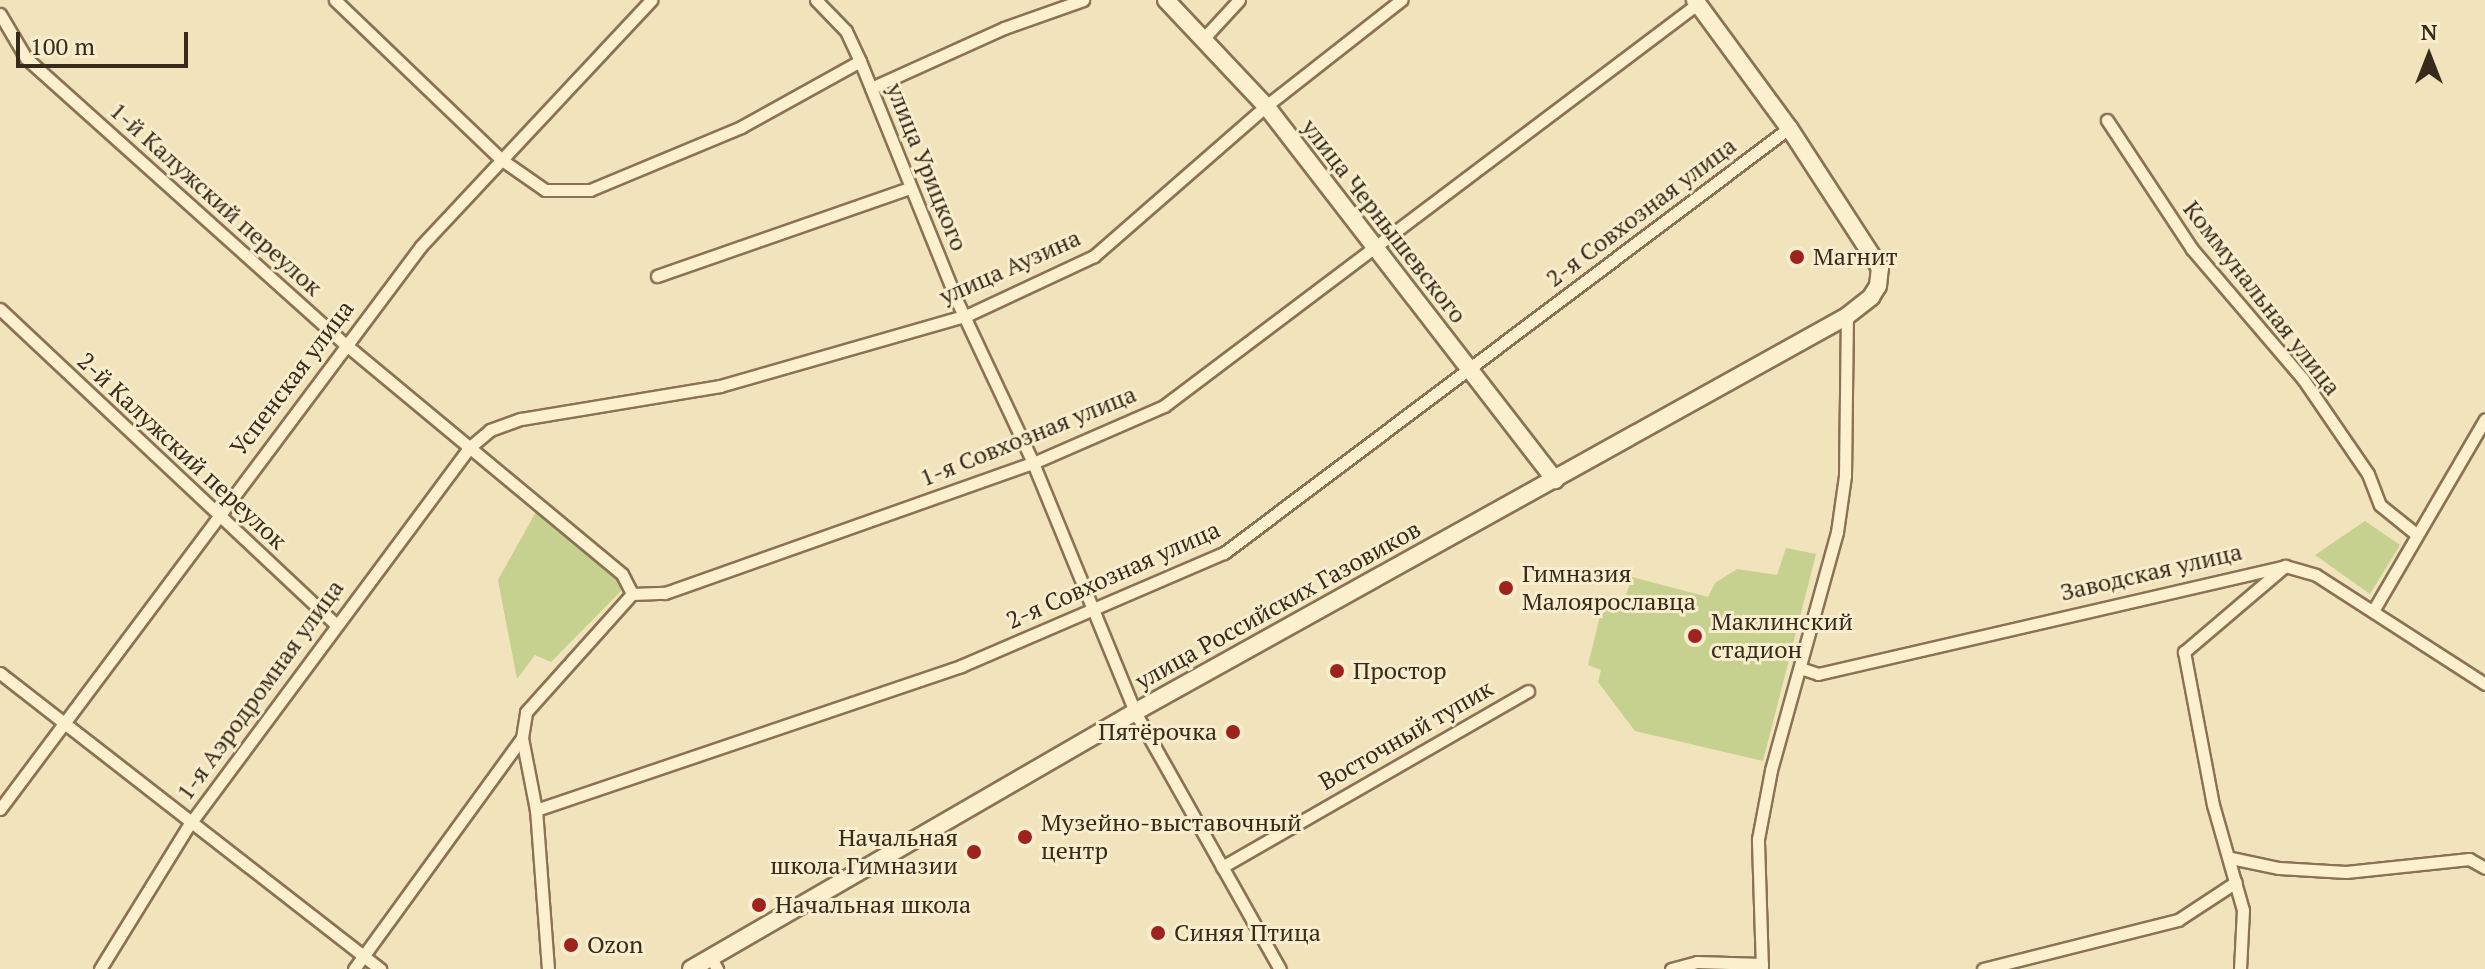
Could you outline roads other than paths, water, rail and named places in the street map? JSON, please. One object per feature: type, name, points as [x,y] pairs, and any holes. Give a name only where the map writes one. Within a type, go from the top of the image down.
[{"type":"main road","name":"улица Чернышевского","points":[[1166,0],[1266,106],[1370,246],[1555,480]]},
{"type":"main road","points":[[1696,2],[1789,128]]},
{"type":"main road","name":"улица Российских Газовиков","points":[[691,969],[714,963],[1135,712],[1847,316],[1871,297],[1880,278],[1880,268],[1789,128]]},
{"type":"street","points":[[335,0],[502,160],[545,190],[590,190],[741,127],[860,61]]},
{"type":"street","name":"Успенская улица","points":[[0,809],[216,515],[421,246],[651,0]]},
{"type":"street","name":"улица Урицкого","points":[[816,0],[846,31],[860,61],[910,188],[1033,463],[1091,612],[1135,712],[1280,969]]},
{"type":"street","points":[[871,88],[1004,28],[1083,0]]},
{"type":"street","points":[[1203,39],[1239,0]]},
{"type":"street","name":"улица Аузина","points":[[470,447],[490,430],[521,419],[720,386],[968,315],[1094,256],[1266,106],[1401,0]]},
{"type":"street","name":"1-я Совхозная улица","points":[[632,594],[665,593],[1033,463],[1164,406],[1370,246],[1696,2]]},
{"type":"street","name":"1-й Калужский переулок","points":[[0,14],[26,58],[345,344],[622,574],[632,594]]},
{"type":"street","name":"Коммунальная улица","points":[[2107,120],[2192,249],[2303,379],[2368,474],[2380,505],[2416,534]]},
{"type":"street","name":"2-я Совхозная улица","points":[[536,810],[961,666],[1224,553],[1789,128]]},
{"type":"street","points":[[657,276],[910,188]]},
{"type":"street","name":"2-й Калужский переулок","points":[[0,309],[335,624]]},
{"type":"street","points":[[1671,969],[1697,962],[1762,967],[1758,839],[1837,532],[1845,476],[1847,316]]},
{"type":"street","points":[[2373,611],[2485,419]]},
{"type":"street","name":"1-я Аэродромная улица","points":[[100,969],[189,825],[335,624],[470,447]]},
{"type":"street","points":[[2240,969],[2243,910],[2231,858],[2213,805],[2184,652],[2285,566],[2316,575],[2485,684]]},
{"type":"street","name":"Заводская улица","points":[[1800,668],[1818,674],[2285,566]]},
{"type":"street","points":[[548,969],[536,810],[522,738],[526,712],[632,594]]},
{"type":"street","points":[[0,673],[189,825],[380,969]]},
{"type":"street","name":"Восточный тупик","points":[[1222,867],[1528,691]]},
{"type":"street","points":[[354,969],[522,738]]},
{"type":"street","points":[[2231,858],[2279,868],[2346,872],[2469,859],[2485,868]]},
{"type":"street","points":[[1983,969],[2178,920],[2236,882]]},
{"type":"place","name":"Магнит","points":[[1797,257]]},
{"type":"place","name":"Гимназия Малоярославца","points":[[1506,588]]},
{"type":"place","name":"Маклинский стадион","points":[[1695,636]]},
{"type":"place","name":"Простор","points":[[1337,671]]},
{"type":"place","name":"Пятёрочка","points":[[1233,732]]},
{"type":"place","name":"Музейно-выставочный центр","points":[[1025,837]]},
{"type":"place","name":"Начальная школа Гимназии","points":[[974,852]]},
{"type":"place","name":"Начальная школа","points":[[759,905]]},
{"type":"place","name":"Синяя Птица","points":[[1158,933]]},
{"type":"place","name":"Ozon","points":[[571,945]]}]
